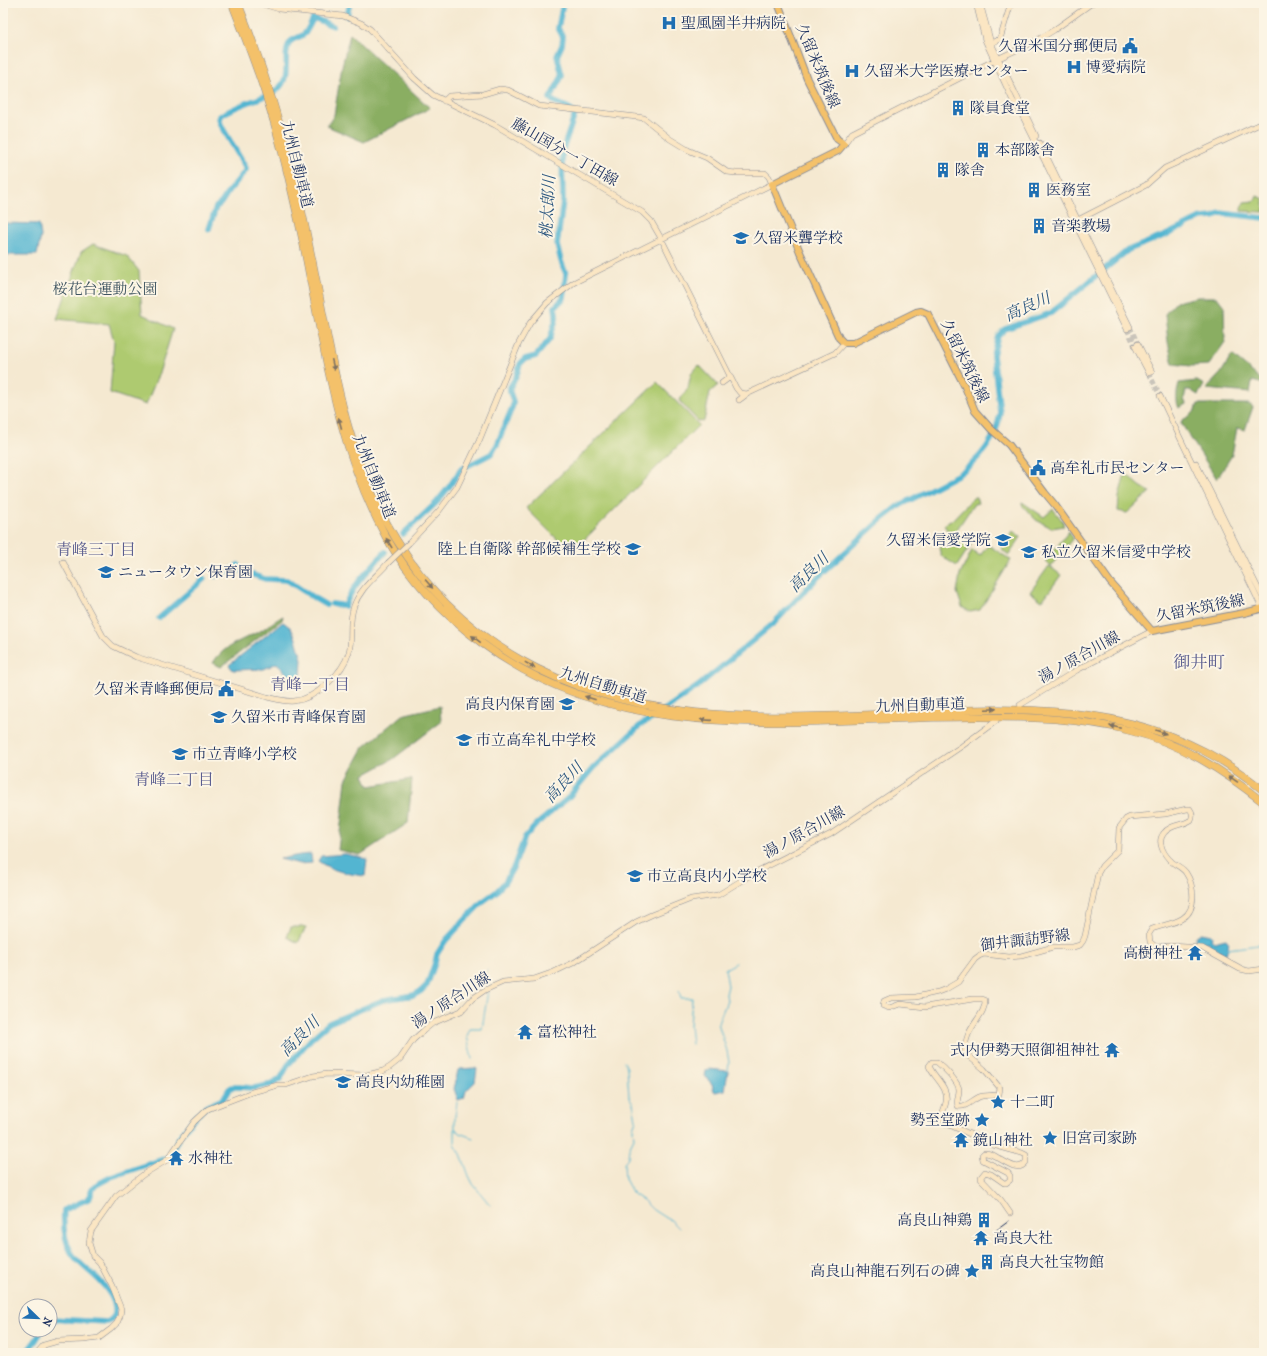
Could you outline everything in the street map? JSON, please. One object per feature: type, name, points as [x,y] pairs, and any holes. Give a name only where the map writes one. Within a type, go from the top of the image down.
[{"type":"highway","name":"九州自動車道","points":[[232,3],[260,78],[278,135],[302,237],[327,368],[345,441],[357,476],[369,505],[388,540],[411,575],[434,601],[471,635],[511,663],[549,683],[577,694],[671,713],[723,721],[776,723],[831,722],[936,716],[1034,717],[1087,723],[1131,731],[1160,740],[1192,754],[1244,787],[1264,803]]},
{"type":"highway","name":"九州自動車道","points":[[238,3],[272,96],[295,177],[326,333],[351,436],[375,501],[394,536],[421,575],[438,596],[476,630],[498,646],[551,676],[629,705]]},
{"type":"highway","name":"九州自動車道","points":[[671,713],[777,717],[1002,709],[1035,709],[1073,713],[1134,723],[1162,732],[1222,760],[1250,779],[1264,791]]},
{"type":"main road","name":"藤山国分一丁田線","points":[[259,3],[279,9],[343,16],[361,23],[376,35],[414,78],[433,95],[495,125],[642,212],[651,221],[662,240],[736,388],[740,393],[747,394]]},
{"type":"main road","name":"久留米筑後線","points":[[778,3],[807,78],[837,139],[844,144]]},
{"type":"main road","points":[[976,3],[985,40],[997,59],[1038,140],[1078,220],[1099,268]]},
{"type":"main road","points":[[980,3],[991,43],[1013,101],[1020,111],[1128,328]]},
{"type":"main road","points":[[991,43],[1000,39],[1011,3]]},
{"type":"main road","points":[[63,562],[103,636],[119,650],[136,657],[267,697],[284,701],[308,698],[316,693],[335,675],[342,666],[349,650],[351,617],[353,607],[358,597],[368,584],[439,511],[456,487],[479,441],[519,343],[536,316],[554,297],[573,284],[838,152],[852,133],[997,59],[1036,41],[1092,3]]},
{"type":"main road","name":"藤山国分一丁田線","points":[[444,101],[449,96],[483,94],[500,89],[508,90],[539,106],[644,118],[670,139],[688,150],[707,158],[727,172],[765,173],[769,177],[772,184]]},
{"type":"main road","points":[[1078,220],[1146,185],[1165,168],[1264,122]]},
{"type":"main road","points":[[739,400],[747,394],[835,353],[844,343],[839,338],[800,252],[772,184]]},
{"type":"main road","name":"久留米筑後線","points":[[844,343],[853,343],[916,312],[921,311],[928,314],[965,387],[975,411],[991,430],[1009,445],[1045,494],[1055,505],[1110,582],[1152,631],[1263,609]]},
{"type":"main road","points":[[1137,345],[1150,372]]},
{"type":"main road","points":[[722,383],[730,377]]},
{"type":"main road","points":[[1263,609],[1162,396],[1264,600]]},
{"type":"main road","name":"湯ノ原合川線","points":[[1020,704],[1071,674],[1152,631]]},
{"type":"main road","name":"湯ノ原合川線","points":[[37,1353],[44,1345],[58,1341],[99,1338],[112,1329],[117,1323],[121,1309],[112,1286],[100,1263],[93,1256],[89,1243],[91,1232],[116,1196],[144,1174],[167,1160],[194,1122],[208,1109],[252,1092],[278,1085],[286,1085],[313,1076],[327,1074],[367,1075],[383,1071],[400,1058],[413,1040],[423,1030],[433,1023],[461,1011],[466,1005],[485,990],[503,982],[534,979],[554,972],[575,962],[646,917],[691,899],[718,895],[752,874],[831,834],[996,721]]},
{"type":"main road","name":"御井諏訪野線","points":[[1010,1213],[981,1177],[985,1172],[1006,1183],[1010,1180],[1010,1176],[1008,1173],[983,1160],[982,1155],[987,1152],[1010,1165],[1020,1166],[1024,1165],[1026,1162],[1026,1155],[993,1145],[945,1123],[941,1117],[947,1101],[947,1095],[929,1068],[929,1065],[932,1062],[937,1062],[957,1084],[959,1091],[957,1100],[958,1106],[963,1107],[984,1095],[996,1096],[999,1094],[1000,1088],[984,1069],[965,1053],[966,1039],[982,1012],[985,1005],[985,1000],[969,999],[925,1007],[900,1004],[889,1008],[883,1006],[883,1003],[888,998],[916,997],[946,989],[958,982],[975,959],[984,954],[1009,957],[1021,956],[1053,947],[1073,947],[1080,945],[1085,936],[1098,873],[1102,866],[1118,850],[1119,828],[1123,822],[1130,817],[1165,814],[1186,808],[1190,809],[1193,816],[1191,820],[1187,823],[1175,825],[1165,832],[1162,836],[1161,845],[1165,854],[1172,862],[1183,869],[1189,877],[1193,898],[1188,914],[1184,918],[1152,930],[1149,934],[1149,938],[1152,945],[1156,947],[1171,946],[1202,948],[1240,969],[1249,971],[1264,969]]},
{"type":"green space","points":[[350,34],[430,108],[364,142],[327,126],[334,115],[342,66]]},
{"type":"green space","points":[[1257,196],[1264,199],[1264,212],[1241,211],[1244,202],[1255,201]]},
{"type":"green space","name":"桜花台運動公園","points":[[93,244],[127,256],[139,271],[142,314],[173,329],[160,370],[146,405],[110,393],[114,341],[109,324],[57,319],[81,252]]},
{"type":"green space","points":[[1197,297],[1217,297],[1224,306],[1225,342],[1209,365],[1191,366],[1173,364],[1168,342],[1165,314],[1176,302]]},
{"type":"green space","points":[[1232,355],[1264,382],[1264,384],[1252,381],[1250,393],[1206,389],[1221,373]]},
{"type":"green space","points":[[699,365],[718,385],[710,392],[704,421],[702,422],[698,421],[680,400],[688,388],[691,374]]},
{"type":"green space","points":[[1197,381],[1204,385],[1198,395],[1190,390],[1186,390],[1184,399],[1186,404],[1179,408],[1177,392],[1179,383]]},
{"type":"green space","points":[[657,382],[699,425],[571,553],[526,508]]},
{"type":"green space","points":[[1198,404],[1249,404],[1253,407],[1245,430],[1237,428],[1232,455],[1217,479],[1181,423],[1182,420],[1190,416],[1196,410]]},
{"type":"green space","points":[[1127,475],[1150,492],[1127,513],[1118,511],[1119,497],[1124,477]]},
{"type":"green space","points":[[974,497],[976,497],[978,503],[974,504],[955,532],[972,543],[957,566],[941,556],[939,548],[949,533],[944,525],[952,520]]},
{"type":"green space","points":[[1022,502],[1044,517],[1053,509],[1064,523],[1064,526],[1052,528],[1036,520],[1022,505]]},
{"type":"green space","points":[[1013,531],[1021,537],[1009,555],[1001,549]]},
{"type":"green space","points":[[1069,531],[1073,538],[1051,566],[1046,561]]},
{"type":"green space","points":[[988,545],[1011,560],[980,610],[970,612],[962,607],[957,592],[960,575],[972,550],[980,556]]},
{"type":"green space","points":[[1049,566],[1061,575],[1042,601],[1030,592]]},
{"type":"green space","points":[[283,616],[282,620],[221,667],[213,663],[228,647],[262,630]]},
{"type":"green space","points":[[440,706],[441,722],[393,759],[364,775],[369,786],[412,779],[408,823],[360,855],[338,850],[346,780],[364,747],[402,715]]},
{"type":"green space","points":[[291,927],[306,927],[298,943],[287,937]]},
{"type":"water","points":[[3,223],[39,224],[41,236],[37,255],[3,255]]},
{"type":"water","points":[[283,622],[291,628],[302,659],[301,677],[295,683],[277,663],[264,669],[233,670],[229,665]]},
{"type":"water","points":[[311,854],[312,863],[300,864],[280,859],[300,855]]},
{"type":"water","points":[[345,854],[367,859],[365,876],[340,872],[318,861],[321,856]]},
{"type":"water","points":[[1201,933],[1211,935],[1211,939],[1214,942],[1226,939],[1229,943],[1226,954],[1210,946],[1209,942],[1197,944],[1195,937]]},
{"type":"water","points":[[477,1069],[475,1082],[466,1091],[464,1098],[458,1100],[454,1089],[458,1070]]},
{"type":"water","points":[[709,1069],[728,1071],[725,1090],[714,1091],[712,1084],[705,1076],[706,1071]]},
{"type":"waterway","points":[[347,16],[350,3]]},
{"type":"waterway","name":"桃太郎川","points":[[403,534],[436,503],[461,469],[491,454],[497,445],[513,405],[510,387],[516,377],[520,364],[525,359],[536,356],[550,339],[556,319],[555,307],[563,299],[566,274],[557,245],[563,201],[562,152],[575,114],[569,108],[553,101],[550,98],[562,75],[557,56],[562,45],[563,37],[558,28],[563,3]]},
{"type":"waterway","points":[[209,229],[216,207],[221,203],[246,170],[222,127],[219,119],[220,116],[236,107],[277,90],[285,78],[286,53],[290,42],[305,33],[313,19],[333,26]]},
{"type":"waterway","name":"高良川","points":[[174,1148],[179,1137],[194,1118],[205,1107],[223,1099],[232,1087],[254,1088],[273,1084],[281,1078],[288,1065],[311,1039],[329,1023],[383,1000],[414,995],[421,991],[427,985],[437,954],[446,940],[482,902],[496,892],[505,882],[514,866],[525,837],[537,824],[568,798],[593,768],[642,724],[698,686],[774,623],[817,578],[878,522],[897,507],[959,474],[974,462],[986,448],[996,431],[1000,412],[993,355],[998,336],[1005,329],[1051,313],[1128,250],[1166,235],[1201,218],[1214,217],[1220,213],[1264,218]]},
{"type":"waterway","name":"桃太郎川","points":[[345,606],[357,584],[385,552]]},
{"type":"waterway","name":"桃太郎川","points":[[215,576],[224,574],[238,565],[241,571],[265,579],[287,580],[311,596]]},
{"type":"waterway","name":"桃太郎川","points":[[159,618],[204,579]]},
{"type":"waterway","name":"桃太郎川","points":[[314,598],[326,605]]},
{"type":"waterway","name":"桃太郎川","points":[[332,604],[341,605]]},
{"type":"waterway","points":[[1228,949],[1258,945],[1264,940]]},
{"type":"waterway","points":[[728,1071],[729,1062],[727,1051],[718,1023],[727,1001],[726,994],[728,986],[725,969],[736,963]]},
{"type":"waterway","points":[[487,970],[487,986]]},
{"type":"waterway","points":[[472,1059],[467,1036],[470,1029],[482,1029],[488,991]]},
{"type":"waterway","points":[[679,991],[681,998],[692,998],[690,1026],[692,1044]]},
{"type":"waterway","points":[[624,1062],[627,1068],[629,1097],[633,1103],[636,1120],[633,1128],[634,1138],[629,1148],[628,1157],[624,1164],[625,1179],[633,1194],[643,1200],[653,1210],[671,1220],[679,1228]]},
{"type":"waterway","points":[[457,1102],[455,1116],[455,1145],[461,1154],[473,1184],[490,1205]]},
{"type":"waterway","points":[[456,1129],[459,1133],[473,1138]]},
{"type":"waterway","name":"高良川","points":[[58,1319],[108,1322],[115,1314],[113,1300],[108,1291],[99,1280],[77,1260],[69,1247],[64,1231],[64,1210],[88,1199],[91,1195],[91,1191],[96,1185],[111,1177],[166,1158]]},
{"type":"waterway","name":"高良川","points":[[26,1353],[37,1338]]},
{"type":"tunnel","points":[[1130,327],[1138,344]]},
{"type":"tunnel","points":[[1127,329],[1135,346]]},
{"type":"tunnel","points":[[1149,373],[1160,396]]},
{"type":"tram line","points":[[994,1232],[1009,1221]]},
{"type":"place","name":"聖風園半井病院","points":[[669,23]]},
{"type":"place","name":"久留米国分郵便局","points":[[1130,46]]},
{"type":"place","name":"博愛病院","points":[[1074,67]]},
{"type":"place","name":"久留米大学医療センター","points":[[852,71]]},
{"type":"place","name":"隊員食堂","points":[[958,108]]},
{"type":"place","name":"本部隊舎","points":[[983,150]]},
{"type":"place","name":"隊舎","points":[[943,170]]},
{"type":"place","name":"医務室","points":[[1034,190]]},
{"type":"place","name":"音楽教場","points":[[1039,226]]},
{"type":"place","name":"久留米聾学校","points":[[741,238]]},
{"type":"place","name":"高牟礼市民センター","points":[[1038,468]]},
{"type":"place","name":"久留米信愛学院","points":[[1003,540]]},
{"type":"place","name":"陸上自衛隊 幹部候補生学校","points":[[633,549]]},
{"type":"place","name":"私立久留米信愛中学校","points":[[1029,552]]},
{"type":"place","name":"ニュータウン保育園","points":[[106,572]]},
{"type":"place","name":"久留米青峰郵便局","points":[[226,689]]},
{"type":"place","name":"高良内保育園","points":[[567,704]]},
{"type":"place","name":"久留米市青峰保育園","points":[[219,717]]},
{"type":"place","name":"市立高牟礼中学校","points":[[464,740]]},
{"type":"place","name":"市立青峰小学校","points":[[180,754]]},
{"type":"place","name":"市立高良内小学校","points":[[635,876]]},
{"type":"place","name":"高樹神社","points":[[1195,953]]},
{"type":"place","name":"富松神社","points":[[525,1032]]},
{"type":"place","name":"式内伊勢天照御祖神社","points":[[1112,1050]]},
{"type":"place","name":"高良内幼稚園","points":[[343,1082]]},
{"type":"place","name":"十二町","points":[[998,1102]]},
{"type":"place","name":"勢至堂跡","points":[[982,1120]]},
{"type":"place","name":"旧宮司家跡","points":[[1050,1138]]},
{"type":"place","name":"鏡山神社","points":[[961,1140]]},
{"type":"place","name":"水神社","points":[[176,1158]]},
{"type":"place","name":"高良山神鶏","points":[[984,1220]]},
{"type":"place","name":"高良大社","points":[[981,1238]]},
{"type":"place","name":"高良大社宝物館","points":[[987,1262]]},
{"type":"place","name":"高良山神龍石列石の碑","points":[[972,1271]]},
{"type":"district","name":"青峰三丁目","points":[[96,549]]},
{"type":"district","name":"御井町","points":[[1199,662]]},
{"type":"district","name":"青峰一丁目","points":[[310,684]]},
{"type":"district","name":"青峰二丁目","points":[[174,779]]}]
